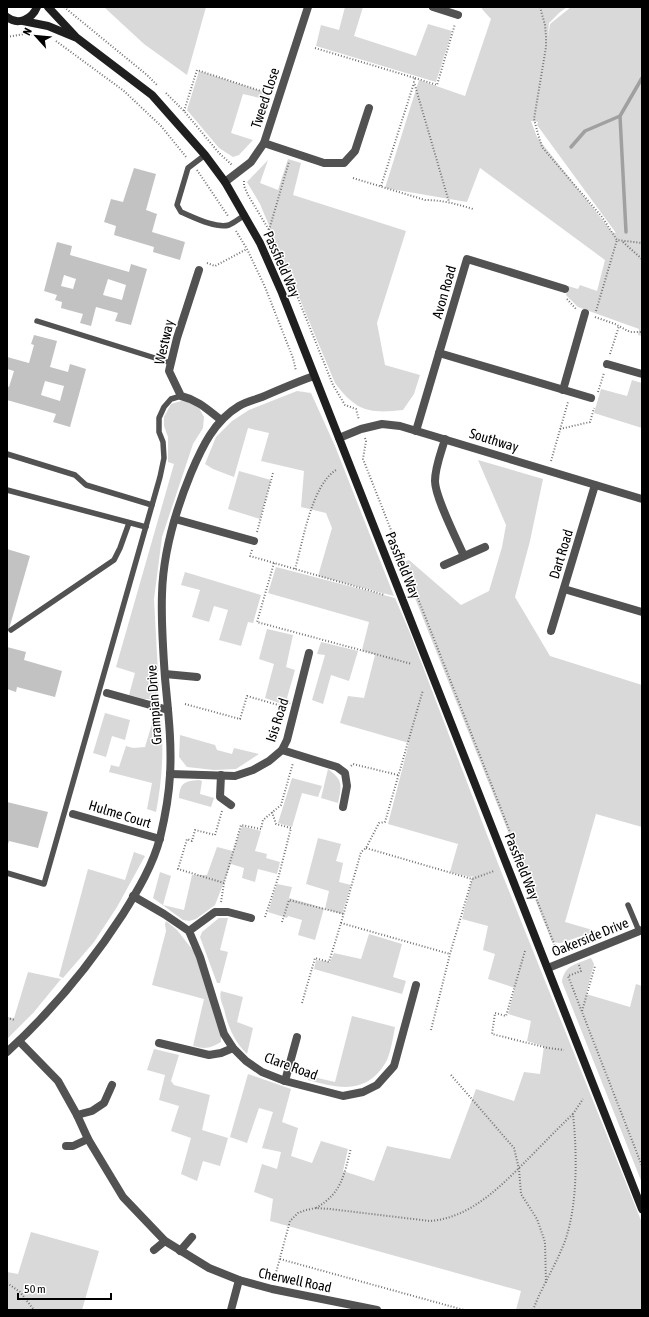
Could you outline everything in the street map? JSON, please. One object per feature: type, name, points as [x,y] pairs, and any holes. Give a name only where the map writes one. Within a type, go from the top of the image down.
[{"type":"street","points":[[23,20],[34,14],[37,7]]},
{"type":"street","points":[[48,7],[77,38]]},
{"type":"street","name":"Tweed Close","points":[[225,182],[250,162],[264,143],[308,7]]},
{"type":"street","points":[[433,7],[458,15]]},
{"type":"street","name":"Passfield Way","points":[[8,18],[15,21],[23,20],[48,26],[77,38],[152,95],[205,155],[225,182],[260,242],[282,293],[642,1209]]},
{"type":"street","points":[[264,143],[324,163],[344,163],[355,150],[369,108]]},
{"type":"street","name":"Avon Road","points":[[416,431],[467,259],[565,289]]},
{"type":"street","name":"Westway","points":[[181,396],[169,371],[177,338],[199,270]]},
{"type":"street","points":[[567,391],[585,313]]},
{"type":"street","points":[[439,354],[591,398]]},
{"type":"street","points":[[607,364],[642,374]]},
{"type":"street","name":"Grampian Drive","points":[[7,1052],[48,1013],[75,981],[105,941],[134,896],[151,864],[160,839],[166,808],[170,774],[162,592],[165,555],[186,486],[201,449],[221,420],[240,406],[314,376]]},
{"type":"street","points":[[181,396],[201,404],[221,420]]},
{"type":"street","name":"Southway","points":[[339,438],[382,424],[400,426],[642,499]]},
{"type":"street","points":[[445,439],[437,468],[435,483],[438,495],[464,556]]},
{"type":"street","name":"Dart Road","points":[[551,631],[595,485]]},
{"type":"street","points":[[175,519],[254,541]]},
{"type":"street","points":[[444,566],[485,547]]},
{"type":"street","points":[[564,588],[642,612]]},
{"type":"street","name":"Isis Road","points":[[170,774],[235,776],[252,770],[269,761],[282,750],[309,653]]},
{"type":"street","points":[[165,674],[197,677]]},
{"type":"street","points":[[107,693],[168,710]]},
{"type":"street","points":[[282,750],[337,767],[345,773],[347,786],[343,807]]},
{"type":"street","points":[[221,775],[220,797],[228,802]]},
{"type":"street","name":"Hulme Court","points":[[73,814],[160,839]]},
{"type":"street","points":[[134,896],[189,931],[215,912],[228,912],[251,918]]},
{"type":"street","name":"Clare Road","points":[[189,931],[200,958],[224,1034],[233,1048],[246,1061],[262,1072],[284,1081],[343,1096],[363,1092],[377,1084],[394,1066],[402,1042],[416,985]]},
{"type":"street","name":"Oakerside Drive","points":[[548,968],[641,931]]},
{"type":"street","points":[[284,1081],[297,1037]]},
{"type":"street","name":"Cherwell Road","points":[[19,1041],[58,1081],[77,1115],[88,1139],[123,1197],[165,1240],[180,1251],[209,1268],[239,1280],[345,1307],[377,1310]]},
{"type":"street","points":[[402,1042],[410,1045]]},
{"type":"street","points":[[159,1043],[209,1055],[222,1053],[233,1048]]},
{"type":"street","points":[[77,1115],[92,1111],[104,1103],[112,1085]]},
{"type":"street","points":[[66,1146],[73,1146],[88,1139]]},
{"type":"street","points":[[180,1251],[192,1237]]},
{"type":"street","points":[[154,1250],[165,1240]]},
{"type":"street","name":"Cherwell Road","points":[[231,1310],[239,1280]]},
{"type":"lane","points":[[205,155],[188,168],[177,204],[181,212],[216,225],[224,226],[230,225],[245,215]]},
{"type":"lane","points":[[37,321],[171,363]]},
{"type":"lane","points":[[7,873],[44,884],[146,527],[164,458],[163,442],[159,432],[159,418],[164,406],[171,399],[181,396]]},
{"type":"lane","points":[[7,454],[75,475],[86,485],[152,505]]},
{"type":"lane","points":[[7,490],[129,524],[146,527]]},
{"type":"lane","points":[[11,630],[114,560],[129,524]]},
{"type":"lane","points":[[628,905],[641,931]]},
{"type":"path","points":[[540,7],[545,25],[546,47],[534,119],[542,147],[602,216],[617,240],[642,243]]},
{"type":"path","points":[[315,48],[437,85],[458,15]]},
{"type":"path","points":[[7,38],[24,34],[38,35]]},
{"type":"path","points":[[51,37],[124,91],[160,126],[189,160]]},
{"type":"path","points":[[184,111],[197,70],[272,94]]},
{"type":"path","points":[[381,186],[415,78]]},
{"type":"path","points":[[414,82],[449,202]]},
{"type":"path","points":[[269,230],[291,158]]},
{"type":"path","points":[[197,170],[229,218]]},
{"type":"path","points":[[353,178],[425,200],[449,202],[473,209]]},
{"type":"path","points":[[244,180],[244,186],[248,195],[269,230],[283,261],[333,385],[345,405],[356,409]]},
{"type":"path","points":[[234,226],[265,287],[288,344],[293,358],[294,368]]},
{"type":"path","points":[[594,317],[617,240]]},
{"type":"path","points":[[622,241],[642,259]]},
{"type":"path","points":[[202,262],[216,266],[247,249]]},
{"type":"path","points":[[565,289],[562,296],[577,310],[619,326],[630,332],[642,332]]},
{"type":"path","points":[[598,393],[619,326]]},
{"type":"path","points":[[550,462],[560,430],[567,391]]},
{"type":"path","points":[[560,430],[590,422],[594,407]]},
{"type":"path","points":[[366,442],[363,459],[557,951],[572,946]]},
{"type":"path","points":[[295,569],[316,496],[330,474],[336,470]]},
{"type":"path","points":[[273,473],[250,556],[385,595]]},
{"type":"path","points":[[274,563],[257,622],[412,664]]},
{"type":"path","points":[[302,1003],[315,958],[329,962],[361,852],[366,848],[379,823],[384,822],[422,690]]},
{"type":"path","points":[[185,704],[240,719],[247,696],[294,710]]},
{"type":"path","points":[[221,912],[220,903],[224,883],[241,825],[261,829],[263,820],[281,805],[296,754]]},
{"type":"path","points":[[345,773],[353,764],[398,775]]},
{"type":"path","points":[[224,883],[178,869],[187,839],[192,841],[196,830],[215,835],[228,802]]},
{"type":"path","points":[[265,917],[279,875],[291,828],[276,824],[272,812]]},
{"type":"path","points":[[366,848],[472,879],[494,871]]},
{"type":"path","points":[[431,1030],[450,954],[472,879]]},
{"type":"path","points":[[282,922],[290,900],[344,914]]},
{"type":"path","points":[[341,924],[450,954]]},
{"type":"path","points":[[525,950],[506,1016],[495,1013],[492,1034],[548,1048],[564,1050]]},
{"type":"path","points":[[582,1012],[595,966]]},
{"type":"path","points":[[582,971],[568,976],[642,1166]]},
{"type":"path","points":[[7,1018],[15,1020]]},
{"type":"path","points":[[451,1075],[514,1148],[519,1169],[521,1194],[537,1218],[545,1242],[546,1283]]},
{"type":"path","points":[[316,1208],[353,1211],[430,1221],[454,1217],[489,1196],[519,1169],[573,1114],[583,1099]]},
{"type":"path","points":[[533,1310],[565,1241],[572,1211],[575,1162],[573,1114]]},
{"type":"path","points":[[272,1289],[290,1221],[298,1213],[316,1208],[330,1199],[338,1190],[343,1180],[351,1148]]},
{"type":"path","points":[[280,1259],[464,1310]]},
{"type":"path","points":[[7,1283],[20,1292],[34,1310]]},
{"type":"shaded area","points":[[104,7],[206,7],[187,75],[144,44]]},
{"type":"shaded area","points":[[345,7],[363,7],[354,36],[416,56],[428,24],[452,31],[436,82],[316,46],[321,25],[339,30]]},
{"type":"shaded area","points":[[482,7],[567,7],[549,23],[548,37],[550,24],[571,7],[642,7],[642,336],[638,335],[639,329],[578,307],[566,295],[568,286],[578,289],[580,285],[597,291],[605,260],[480,168],[467,202],[385,188],[419,80],[465,96],[491,19]],"holes":[[[531,121],[538,122],[537,125],[616,233],[612,232],[537,137]]]},
{"type":"shaded area","points":[[199,71],[270,94],[268,100],[243,94],[231,133],[253,140],[239,155],[233,157],[219,148],[187,110]]},
{"type":"shaded area","points":[[288,159],[301,163],[293,195],[406,231],[377,323],[385,365],[420,375],[414,394],[403,410],[372,411],[364,408],[350,400],[335,383],[260,204],[247,182],[268,160],[260,183],[278,190]]},
{"type":"shaded area","points":[[632,380],[642,383],[642,428],[594,413],[601,389],[627,396]]},
{"type":"shaded area","points":[[297,391],[311,393],[335,446],[394,596],[318,576],[332,528],[326,513],[301,507],[304,471],[261,461],[269,433],[248,428],[234,477],[213,469],[205,464],[216,437],[232,421],[249,410]]},
{"type":"shaded area","points":[[181,401],[191,402],[199,408],[204,417],[203,428],[193,444],[162,537],[154,599],[159,691],[152,699],[143,699],[129,695],[135,673],[116,667],[174,464],[168,462],[168,437],[164,426],[164,417],[171,404]]},
{"type":"shaded area","points":[[478,460],[543,479],[530,541],[515,597],[550,656],[642,685],[642,827],[596,814],[565,922],[596,931],[561,943],[552,942],[401,563],[409,560],[461,605],[489,591],[502,547],[506,525]]},
{"type":"shaded area","points":[[239,471],[271,480],[260,519],[228,509]]},
{"type":"shaded area","points":[[276,567],[395,598],[410,633],[499,866],[642,1223],[642,1310],[516,1310],[521,1291],[270,1221],[273,1199],[254,1192],[262,1164],[277,1169],[281,1152],[262,1148],[273,1112],[259,1108],[247,1143],[230,1137],[248,1074],[291,1089],[282,1122],[298,1128],[291,1156],[312,1163],[321,1141],[348,1149],[343,1171],[374,1181],[387,1146],[450,1159],[476,1089],[514,1101],[524,1072],[540,1074],[544,1046],[527,1041],[531,1021],[508,1014],[515,988],[488,979],[495,954],[483,950],[488,926],[462,919],[473,876],[470,877],[450,872],[458,844],[388,824],[409,743],[340,723],[348,696],[364,698],[375,655],[362,650],[369,622],[268,593]]},
{"type":"shaded area","points":[[185,572],[261,595],[253,623],[248,622],[241,646],[219,640],[228,610],[214,606],[209,622],[192,617],[200,590],[181,585]]},
{"type":"shaded area","points":[[267,629],[293,635],[286,667],[295,670],[287,698],[291,704],[285,705],[265,698],[274,664],[259,659]]},
{"type":"shaded area","points":[[321,642],[358,651],[349,681],[331,675],[323,704],[312,700],[325,655],[317,654]]},
{"type":"shaded area","points":[[105,713],[130,720],[125,740],[112,736],[106,757],[93,753]]},
{"type":"shaded area","points":[[154,717],[161,719],[162,743],[160,789],[156,812],[147,809],[152,783],[109,772],[111,765],[119,767],[126,746],[133,748],[145,747]]},
{"type":"shaded area","points":[[180,735],[215,745],[217,750],[232,754],[234,748],[259,754],[236,769],[214,770],[187,767],[179,757]]},
{"type":"shaded area","points":[[328,769],[336,776],[340,783],[341,787],[338,803],[321,798]]},
{"type":"shaded area","points":[[292,778],[322,786],[318,797],[302,793],[292,827],[278,823]]},
{"type":"shaded area","points":[[202,781],[200,794],[214,798],[211,807],[179,798],[180,789],[186,782]]},
{"type":"shaded area","points":[[242,826],[261,831],[255,851],[267,854],[266,858],[280,862],[277,874],[258,869],[255,882],[242,878],[244,868],[231,864],[215,905],[196,919],[189,921],[183,920],[153,898],[160,872],[171,876],[163,905],[184,910],[192,875],[207,875],[217,847],[233,851]]},
{"type":"shaded area","points":[[318,838],[341,844],[336,861],[343,863],[339,882],[351,885],[342,914],[325,909],[329,891],[306,884]]},
{"type":"shaded area","points":[[134,852],[145,856],[117,907],[94,942],[63,978],[59,976],[88,869],[125,880]]},
{"type":"shaded area","points":[[277,884],[292,887],[289,898],[324,908],[315,940],[298,935],[302,920],[288,916],[287,918],[268,912]]},
{"type":"shaded area","points":[[219,918],[228,918],[220,950],[228,952],[220,983],[217,983],[200,937],[202,932]]},
{"type":"shaded area","points":[[166,921],[177,930],[195,953],[221,1036],[221,1042],[213,1046],[204,1048],[193,1046],[204,999],[152,985],[166,931]]},
{"type":"shaded area","points":[[369,934],[402,944],[393,977],[406,981],[402,994],[314,969],[316,960],[330,962],[334,953],[361,959]]},
{"type":"shaded area","points":[[591,958],[594,964],[586,994],[630,1007],[636,984],[642,986],[642,1183],[562,982],[563,976],[568,969]]},
{"type":"shaded area","points":[[28,972],[61,979],[34,1012],[7,1039],[7,1017],[14,1018]]},
{"type":"shaded area","points":[[221,991],[243,997],[237,1022],[253,1028],[247,1054],[238,1044],[230,1028],[220,996]]},
{"type":"shaded area","points":[[352,1016],[395,1027],[390,1052],[383,1066],[376,1075],[368,1081],[352,1087],[334,1086],[308,1080],[309,1076],[335,1082]]},
{"type":"shaded area","points":[[154,1049],[179,1055],[171,1081],[174,1085],[210,1095],[202,1130],[228,1138],[220,1166],[203,1161],[197,1181],[181,1174],[191,1138],[171,1131],[179,1106],[159,1100],[165,1075],[147,1070]]},
{"type":"shaded area","points":[[31,1232],[99,1251],[82,1310],[7,1310],[7,1272],[18,1274]]},
{"type":"building","points":[[134,168],[156,174],[146,210],[157,214],[152,232],[185,242],[180,260],[153,252],[154,247],[114,235],[116,226],[104,222],[111,199],[123,202]]},
{"type":"building","points":[[57,242],[72,246],[70,255],[129,272],[131,264],[147,269],[131,325],[115,321],[118,313],[96,307],[91,326],[80,323],[83,314],[61,308],[62,302],[55,300],[57,295],[44,291]],"holes":[[[64,275],[76,279],[73,289],[61,286]],[[108,279],[126,285],[122,300],[103,295]]]},
{"type":"building","points":[[34,335],[57,341],[50,367],[68,372],[70,364],[86,369],[70,427],[53,422],[56,414],[7,400],[7,386],[9,387],[14,371],[7,369],[7,357],[29,363],[34,345],[31,344]],"holes":[[[45,381],[64,386],[60,401],[41,395]]]},
{"type":"building","points":[[7,549],[30,556],[7,636]]},
{"type":"building","points":[[7,647],[26,652],[24,660],[62,671],[55,697],[17,687],[16,692],[7,689]]},
{"type":"building","points":[[7,802],[48,812],[38,848],[9,841],[7,847]]},
{"type":"waterway","points":[[626,232],[620,116],[642,78]]},
{"type":"waterway","points":[[571,147],[585,131],[620,116]]}]
